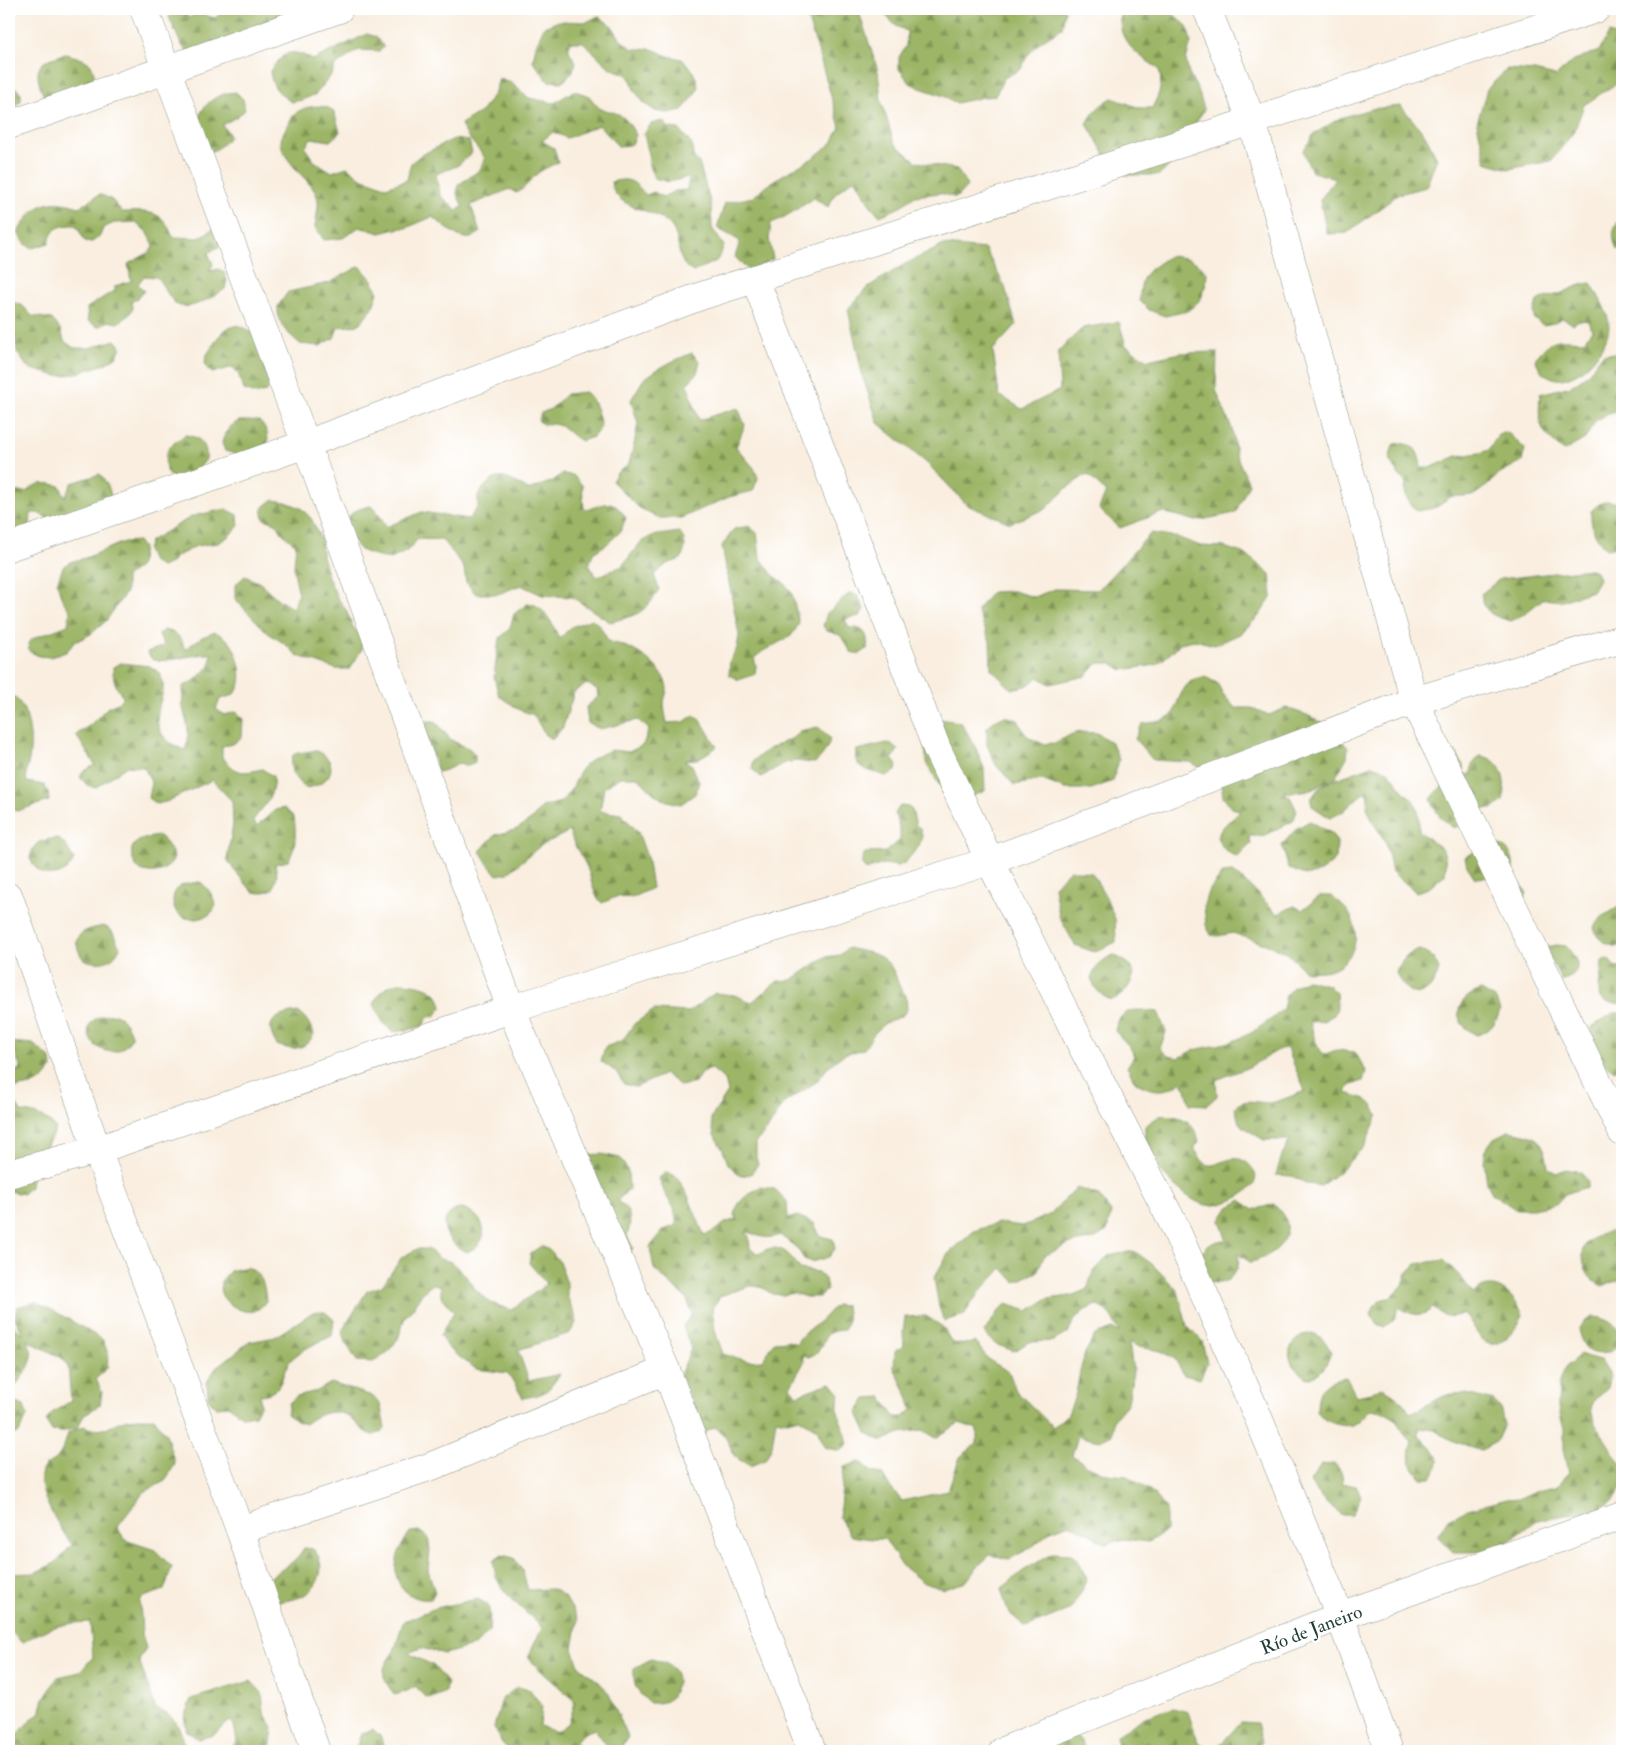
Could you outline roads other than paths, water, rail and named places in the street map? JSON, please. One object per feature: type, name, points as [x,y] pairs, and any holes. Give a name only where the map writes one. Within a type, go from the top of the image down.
[{"type":"street","points":[[144,9],[306,444],[511,1009],[666,1370],[812,1751]]},
{"type":"street","points":[[9,125],[339,9]]},
{"type":"street","points":[[1207,9],[1252,121],[1414,701],[1622,1132]]},
{"type":"street","points":[[9,547],[306,444],[701,296],[1252,121],[1596,9]]},
{"type":"street","points":[[755,279],[937,748],[990,861],[1083,1048],[1173,1222],[1258,1417],[1340,1616],[1389,1751]]},
{"type":"street","points":[[9,1174],[97,1150],[511,1009],[990,861],[1414,701],[1622,639]]},
{"type":"street","points":[[9,898],[97,1150],[240,1530],[316,1751]]},
{"type":"street","points":[[240,1530],[432,1466],[666,1370]]},
{"type":"street","name":"Río de Janeiro","points":[[1003,1751],[1340,1616],[1622,1516]]}]
